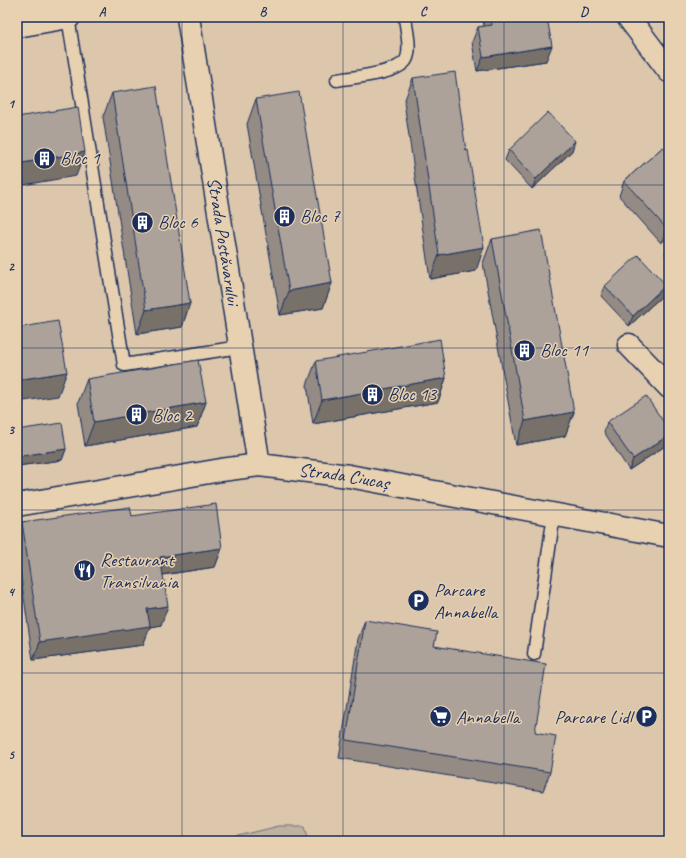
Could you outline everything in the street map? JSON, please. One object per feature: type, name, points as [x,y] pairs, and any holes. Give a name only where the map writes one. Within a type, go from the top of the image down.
[{"type":"street","points":[[17,26],[69,17]]},
{"type":"street","name":"Strada Postăvarului","points":[[188,17],[259,465]]},
{"type":"street","points":[[628,17],[669,71]]},
{"type":"street","points":[[629,345],[669,387]]},
{"type":"street","name":"Strada Ciucaș","points":[[17,505],[220,470],[259,465],[296,468],[349,476],[669,536]]},
{"type":"lane","points":[[69,17],[124,365],[240,347]]},
{"type":"lane","points":[[337,80],[396,69],[406,59],[408,48],[405,17]]},
{"type":"lane","points":[[534,654],[554,514]]},
{"type":"shaded area","points":[[279,826],[305,826],[309,841],[218,841]]},
{"type":"building","points":[[491,17],[547,17],[552,46],[483,57],[478,27],[492,25]]},
{"type":"building","points":[[455,72],[466,151],[468,150],[484,247],[439,255],[413,78]]},
{"type":"building","name":"Bloc 6","points":[[156,86],[190,303],[146,310],[112,93]]},
{"type":"building","name":"Bloc 7","points":[[299,92],[332,283],[289,291],[256,99]]},
{"type":"building","points":[[78,107],[85,152],[17,164],[17,117]]},
{"type":"building","points":[[548,112],[575,141],[536,179],[509,150]]},
{"type":"building","points":[[663,147],[669,153],[669,226],[666,228],[624,181]]},
{"type":"building","name":"Bloc 11","points":[[541,230],[574,412],[525,421],[492,239]]},
{"type":"building","points":[[638,255],[666,285],[633,316],[605,286]]},
{"type":"building","points":[[58,321],[67,372],[17,380],[17,328]]},
{"type":"building","points":[[440,339],[446,378],[322,400],[316,361]]},
{"type":"building","points":[[198,360],[206,402],[94,422],[87,379]]},
{"type":"building","points":[[646,396],[669,430],[669,435],[633,459],[607,422]]},
{"type":"building","points":[[62,423],[66,449],[20,456],[17,430]]},
{"type":"building","points":[[216,504],[222,548],[160,557],[168,606],[147,609],[150,626],[40,642],[22,522],[130,507],[132,516]]},
{"type":"building","points":[[17,539],[20,559],[17,560]]},
{"type":"building","name":"Annabella","points":[[365,620],[437,632],[434,646],[546,664],[535,732],[556,736],[550,772],[346,740]]},
{"type":"place","name":"Bloc 1","points":[[45,158]]},
{"type":"place","name":"Bloc 7","points":[[285,216]]},
{"type":"place","name":"Bloc 6","points":[[142,222]]},
{"type":"place","name":"Bloc 11","points":[[524,350]]},
{"type":"place","name":"Bloc 13","points":[[372,394]]},
{"type":"place","name":"Bloc 2","points":[[137,415]]},
{"type":"place","name":"Restaurant Transilvania","points":[[84,571]]},
{"type":"place","name":"Parcare Annabella","points":[[418,601]]},
{"type":"place","name":"Annabella","points":[[440,717]]},
{"type":"place","name":"Parcare Lidl","points":[[647,717]]}]
